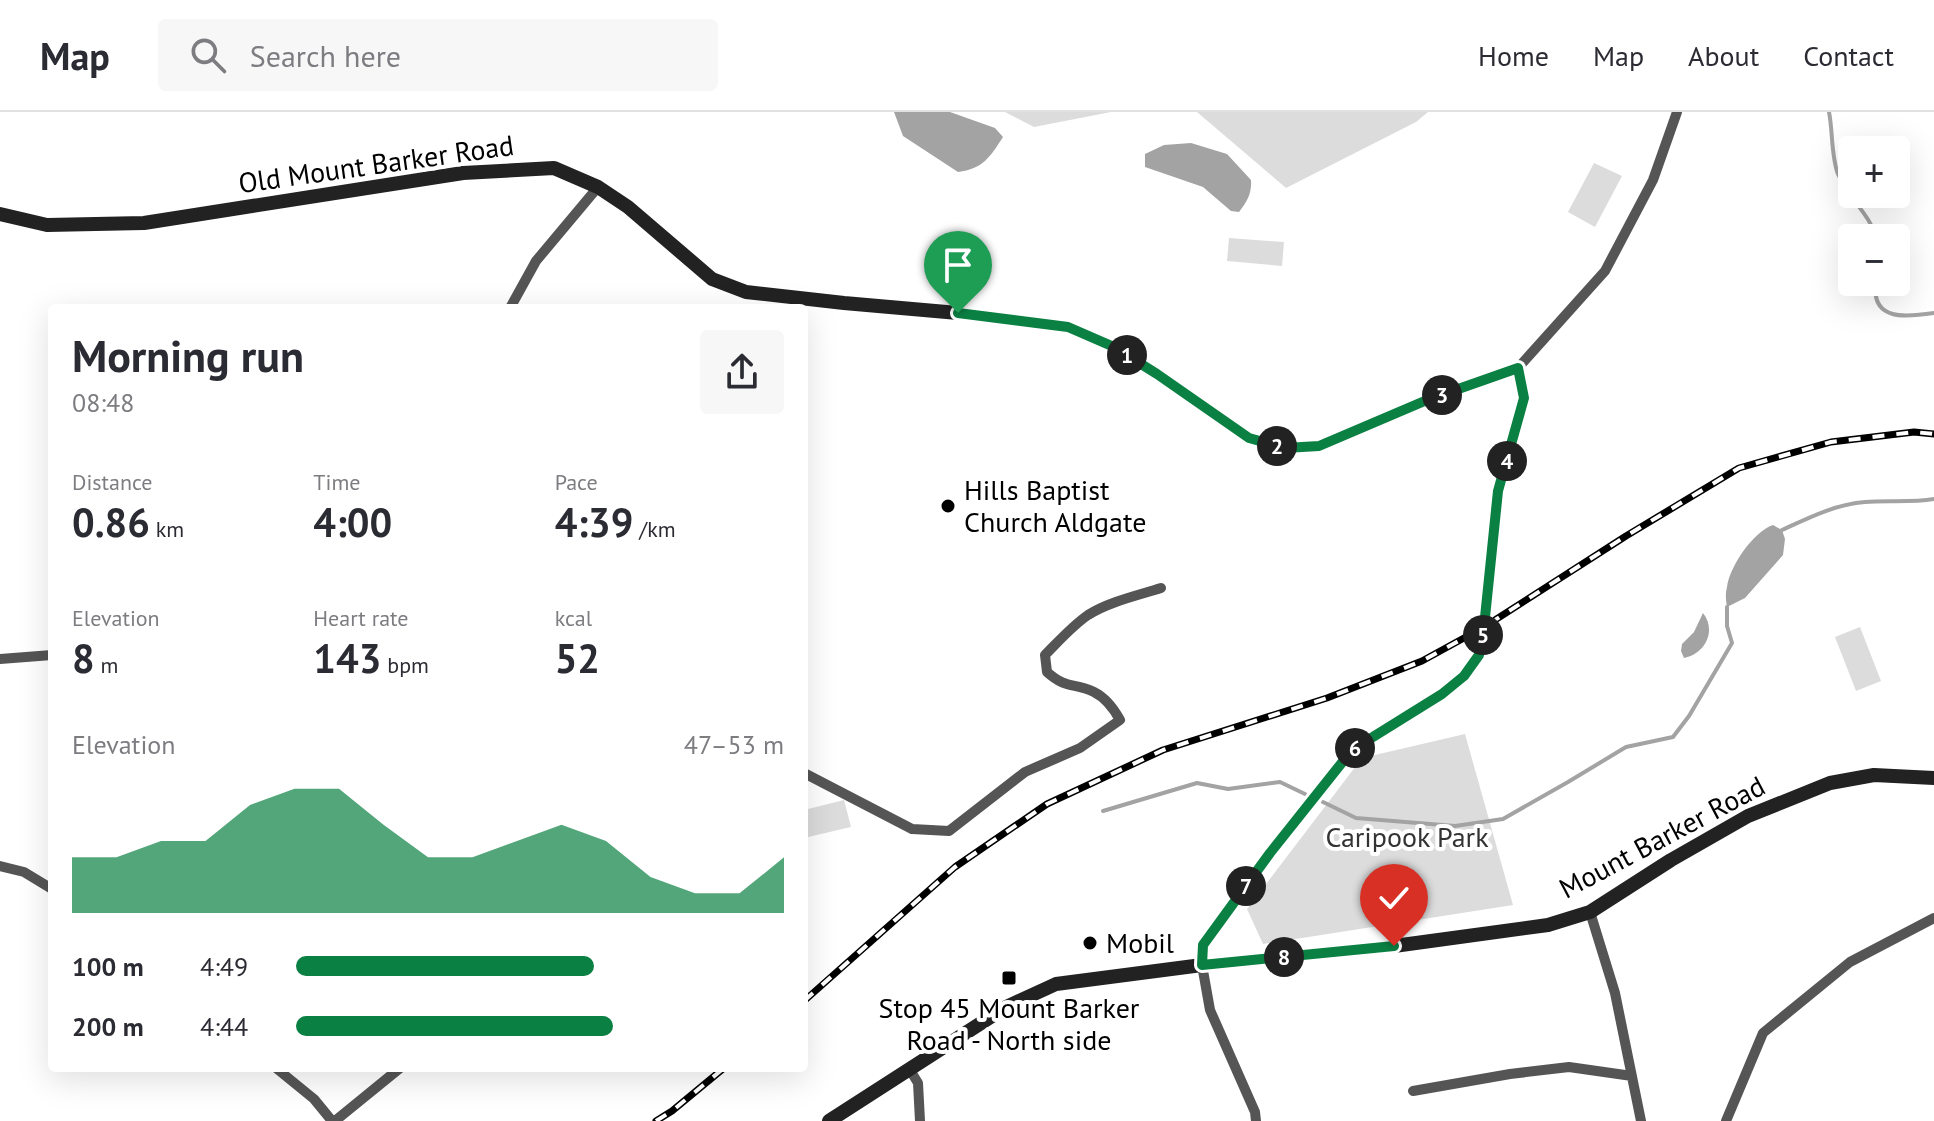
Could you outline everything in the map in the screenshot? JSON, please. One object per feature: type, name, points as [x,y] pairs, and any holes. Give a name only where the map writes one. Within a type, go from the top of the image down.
[{"type":"main road","name":"Old Mount Barker Road","points":[[0,214],[47,225],[144,223],[463,173],[554,168],[598,187],[628,207],[712,279],[746,292],[1068,327],[1114,347],[1249,438],[1285,448],[1319,446],[1427,400],[1518,368]]},
{"type":"main road","points":[[1202,965],[1203,945],[1270,853],[1352,750],[1442,694],[1464,676],[1479,655],[1498,491],[1524,398],[1518,368]]},
{"type":"main road","name":"Mount Barker Road","points":[[829,1121],[1006,1007],[1056,984],[1202,965],[1394,946],[1548,925],[1590,912],[1735,823],[1790,798],[1830,783],[1874,775],[1934,778]]},
{"type":"street","name":"Old Mount Barker Road","points":[[1518,368],[1605,271],[1653,180],[1677,112]]},
{"type":"street","points":[[512,304],[536,261],[598,187]]},
{"type":"street","points":[[808,775],[912,829],[949,831],[1025,772],[1080,748],[1120,720],[1112,705],[1094,692],[1059,683],[1047,672],[1045,655],[1090,614],[1161,588]]},
{"type":"street","points":[[0,659],[48,655]]},
{"type":"street","points":[[0,866],[24,872],[48,887]]},
{"type":"street","points":[[1590,912],[1615,993],[1641,1121]]},
{"type":"street","points":[[1726,1121],[1763,1033],[1850,962],[1934,918]]},
{"type":"street","points":[[1202,965],[1210,1010],[1255,1112],[1256,1121]]},
{"type":"street","points":[[1413,1091],[1569,1067],[1632,1076]]},
{"type":"street","points":[[910,1070],[918,1083],[920,1121]]},
{"type":"street","points":[[281,1072],[314,1099],[334,1121],[395,1072]]},
{"type":"green space","points":[[1005,112],[1111,112],[1034,127]]},
{"type":"green space","points":[[1197,112],[1428,112],[1416,122],[1286,188]]},
{"type":"green space","points":[[1594,163],[1622,176],[1595,227],[1568,212]]},
{"type":"green space","points":[[1229,238],[1284,242],[1282,266],[1227,261]]},
{"type":"green space","points":[[1860,627],[1881,681],[1856,691],[1835,637]]},
{"type":"green space","name":"Caripook Park","points":[[1465,734],[1513,905],[1263,944],[1247,909],[1362,758]]},
{"type":"green space","points":[[844,800],[851,827],[808,837],[808,809]]},
{"type":"shaded area","points":[[894,112],[950,112],[995,128],[1003,137],[985,161],[958,172],[903,136]]},
{"type":"shaded area","points":[[1191,143],[1227,154],[1251,180],[1248,197],[1239,212],[1231,211],[1203,187],[1145,167],[1145,154],[1164,145]]},
{"type":"shaded area","points":[[1773,525],[1782,530],[1785,539],[1783,555],[1745,598],[1727,607],[1726,590],[1738,560],[1750,542]]},
{"type":"shaded area","points":[[1703,613],[1709,627],[1707,641],[1698,652],[1684,658],[1682,644],[1694,632]]},
{"type":"waterway","points":[[1829,112],[1838,174],[1870,224]]},
{"type":"waterway","points":[[1876,296],[1879,304],[1893,314],[1934,313]]},
{"type":"waterway","points":[[1782,530],[1822,512],[1854,503],[1934,499]]},
{"type":"waterway","points":[[1323,802],[1356,818],[1455,826],[1503,819],[1626,747],[1673,737],[1732,643],[1727,626],[1727,607]]},
{"type":"waterway","points":[[1103,811],[1197,783],[1228,789],[1280,782],[1305,794]]},
{"type":"railway","points":[[808,997],[955,867],[1047,804],[1163,750],[1327,698],[1422,661],[1484,627],[1739,468],[1831,442],[1914,432],[1934,434]]},
{"type":"railway","points":[[656,1121],[719,1072]]},
{"type":"place","name":"Hills Baptist Church Aldgate","points":[[948,506]]},
{"type":"place","name":"Mobil","points":[[1090,943]]},
{"type":"place","name":"Stop 45 Mount Barker Road - North side","points":[[1009,978]]},
{"type":"route","points":[[958,313],[1068,327],[1114,347],[1249,438],[1285,448],[1319,446],[1427,400],[1518,368],[1524,398],[1498,491],[1479,655],[1464,676],[1442,694],[1352,750],[1270,853],[1203,945],[1202,965],[1394,946]]}]
